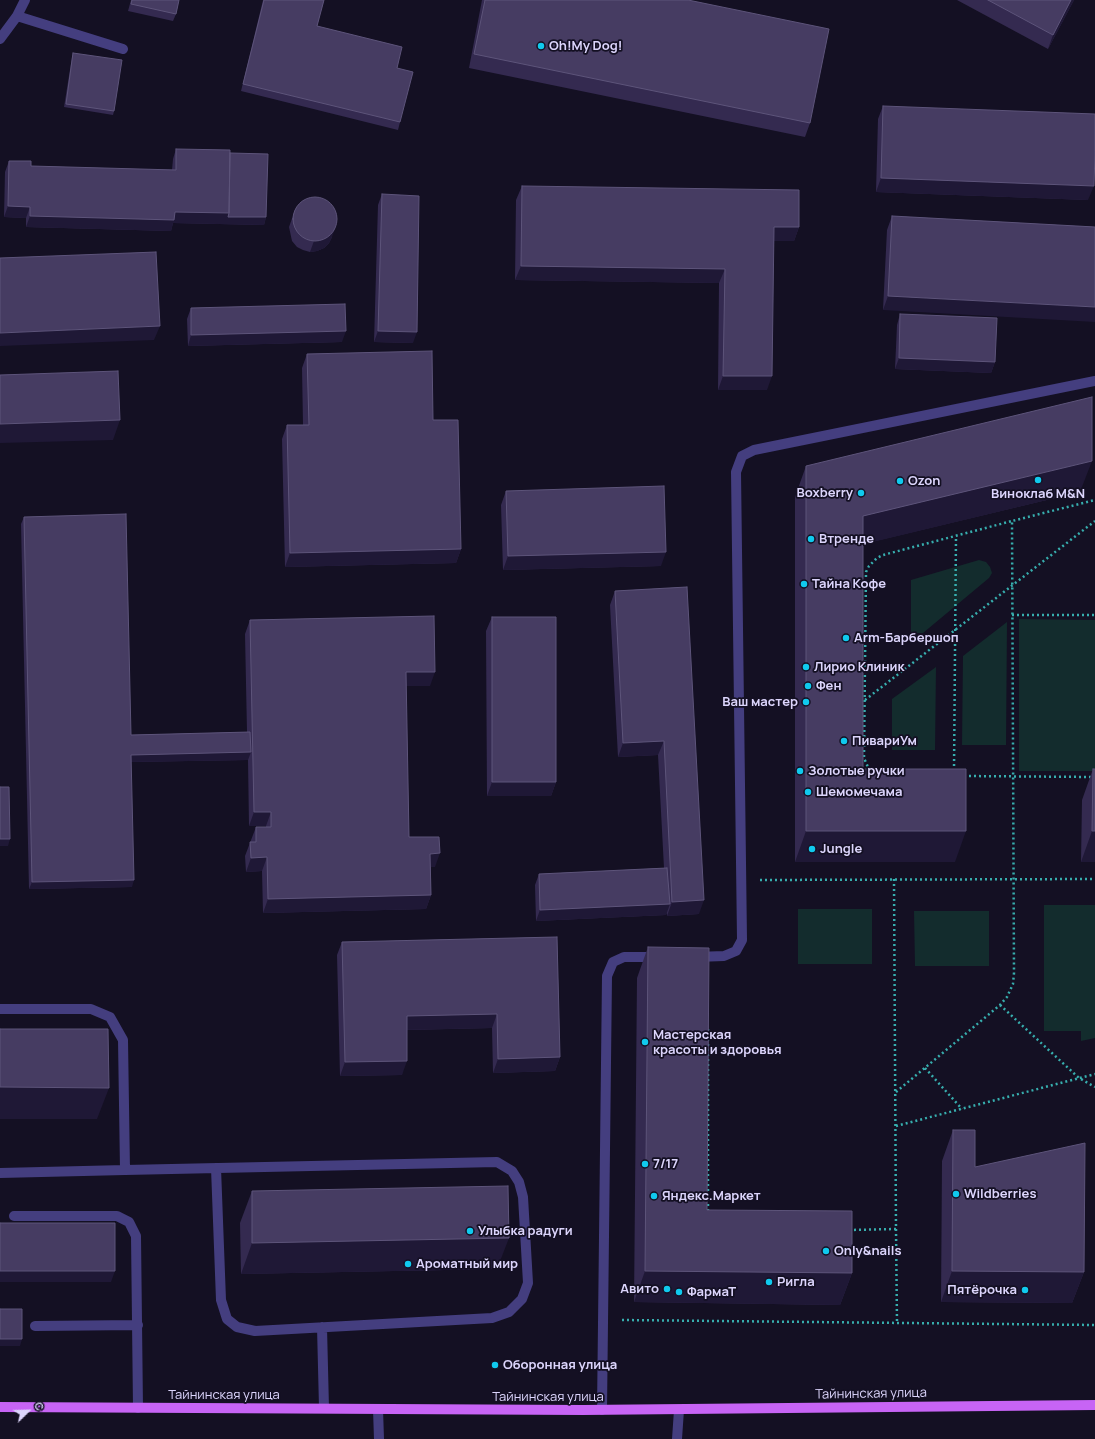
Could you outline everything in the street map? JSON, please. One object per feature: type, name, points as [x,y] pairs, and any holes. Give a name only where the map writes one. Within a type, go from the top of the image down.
[{"type":"main road","name":"Тайнинская улица","points":[[0,1407],[679,1410],[1095,1405]]},
{"type":"street","points":[[0,40],[17,16],[25,0]]},
{"type":"street","points":[[17,16],[123,49]]},
{"type":"street","points":[[685,957],[724,956],[736,951],[742,940],[736,472],[742,456],[754,450],[1095,381]]},
{"type":"street","points":[[602,1410],[607,976],[613,962],[624,957],[670,957]]},
{"type":"street","points":[[0,1009],[91,1009],[110,1016],[123,1040],[126,1170]]},
{"type":"street","points":[[0,1173],[216,1168],[497,1162],[512,1171],[519,1182],[523,1197],[528,1283],[522,1299],[509,1312],[492,1318],[255,1331],[237,1327],[227,1319],[221,1300],[216,1168]]},
{"type":"street","points":[[14,1216],[117,1216],[129,1222],[136,1236],[138,1408]]},
{"type":"street","points":[[35,1326],[138,1325]]},
{"type":"street","points":[[322,1327],[324,1408]]},
{"type":"street","points":[[378,1409],[379,1439]]},
{"type":"street","points":[[678,1439],[679,1410]]},
{"type":"path","points":[[876,773],[870,769],[864,758],[866,572],[869,566],[877,558],[883,555],[1095,500]]},
{"type":"path","points":[[896,1092],[1000,1005],[1010,992],[1013,979],[1014,879],[1012,521]]},
{"type":"path","points":[[865,700],[1095,521]]},
{"type":"path","points":[[954,775],[956,536]]},
{"type":"path","points":[[1012,615],[1095,614]]},
{"type":"path","points":[[961,776],[1095,777]]},
{"type":"path","points":[[894,879],[897,1323]]},
{"type":"path","points":[[741,880],[1095,879]]},
{"type":"path","points":[[1000,1005],[1079,1078],[1095,1087]]},
{"type":"path","points":[[708,1027],[708,1216]]},
{"type":"path","points":[[925,1068],[962,1109]]},
{"type":"path","points":[[896,1126],[1095,1074]]},
{"type":"path","points":[[841,1230],[896,1229]]},
{"type":"path","points":[[603,1320],[1095,1325]]},
{"type":"green space","points":[[979,560],[986,562],[990,567],[992,573],[989,578],[923,633],[911,633],[911,580]]},
{"type":"green space","points":[[1019,619],[1095,620],[1095,771],[1019,771]]},
{"type":"green space","points":[[1007,622],[1006,745],[962,745],[963,656]]},
{"type":"green space","points":[[936,667],[935,750],[892,750],[892,699]]},
{"type":"green space","points":[[1044,905],[1095,905],[1095,1038],[1081,1041],[1081,1031],[1044,1031]]},
{"type":"green space","points":[[798,909],[872,909],[872,964],[798,964]]},
{"type":"green space","points":[[914,911],[989,911],[989,966],[915,966]]},
{"type":"building","points":[[132,0],[179,0],[176,14],[131,4]]},
{"type":"building","points":[[264,0],[324,0],[317,26],[402,47],[397,68],[413,72],[400,122],[243,84]]},
{"type":"building","points":[[485,0],[688,0],[829,29],[810,123],[474,54]]},
{"type":"building","points":[[988,0],[1071,0],[1053,35]]},
{"type":"building","points":[[73,53],[122,60],[114,111],[66,104]]},
{"type":"building","points":[[883,106],[1095,114],[1094,186],[881,178]]},
{"type":"building","points":[[176,149],[230,150],[229,213],[175,212],[174,220],[30,216],[30,207],[8,206],[9,161],[31,161],[31,166],[176,170]]},
{"type":"building","points":[[230,153],[268,154],[266,217],[228,217]]},
{"type":"building","points":[[522,186],[799,190],[799,227],[774,227],[772,376],[723,376],[725,269],[521,266]]},
{"type":"building","points":[[382,194],[419,196],[417,332],[378,331]]},
{"type":"building","points":[[315,197],[327,201],[333,207],[337,219],[333,231],[327,237],[315,241],[303,237],[297,231],[293,219],[297,207],[303,201]]},
{"type":"building","points":[[892,216],[1095,227],[1095,307],[888,296]]},
{"type":"building","points":[[156,252],[160,326],[0,333],[0,258]]},
{"type":"building","points":[[345,304],[346,331],[191,335],[191,308]]},
{"type":"building","points":[[900,314],[997,318],[995,362],[899,358]]},
{"type":"building","points":[[432,351],[433,420],[458,420],[461,549],[290,553],[287,425],[309,425],[307,354]]},
{"type":"building","points":[[118,371],[120,420],[0,424],[0,375]]},
{"type":"building","points":[[1092,397],[1092,461],[863,516],[863,769],[966,769],[966,831],[806,831],[806,466]]},
{"type":"building","points":[[664,486],[666,552],[508,556],[506,491]]},
{"type":"building","points":[[126,514],[131,735],[250,732],[251,752],[131,755],[134,880],[32,882],[24,517]]},
{"type":"building","points":[[687,587],[704,900],[672,902],[664,741],[623,743],[615,591]]},
{"type":"building","points":[[434,616],[435,672],[406,672],[409,837],[439,837],[440,853],[430,854],[431,895],[268,899],[267,857],[251,858],[250,842],[256,842],[256,827],[271,827],[271,812],[254,812],[250,620]]},
{"type":"building","points":[[492,617],[556,617],[556,782],[492,782]]},
{"type":"building","points":[[1093,769],[1095,769],[1095,831],[1092,831]]},
{"type":"building","points":[[0,787],[9,787],[10,839],[0,839]]},
{"type":"building","points":[[667,868],[670,904],[540,910],[539,874]]},
{"type":"building","points":[[557,937],[560,1057],[498,1059],[497,1014],[407,1016],[407,1061],[345,1062],[342,942]]},
{"type":"building","points":[[648,947],[709,948],[707,1210],[852,1211],[852,1273],[645,1271]]},
{"type":"building","points":[[0,1029],[108,1029],[109,1088],[0,1087]]},
{"type":"building","points":[[953,1130],[975,1130],[975,1167],[1085,1143],[1084,1272],[952,1271]]},
{"type":"building","points":[[508,1186],[509,1238],[252,1243],[252,1191]]},
{"type":"building","points":[[0,1223],[115,1223],[115,1271],[0,1271]]},
{"type":"building","points":[[0,1309],[22,1309],[22,1339],[0,1339]]},
{"type":"place","name":"Oh!My Dog!","points":[[541,46]]},
{"type":"place","name":"Виноклаб М&N","points":[[1038,480]]},
{"type":"place","name":"Ozon","points":[[900,481]]},
{"type":"place","name":"Boxberry","points":[[861,493]]},
{"type":"place","name":"Втренде","points":[[811,539]]},
{"type":"place","name":"Тайна Кофе","points":[[804,584]]},
{"type":"place","name":"Arm-Барбершоп","points":[[846,638]]},
{"type":"place","name":"Лирио Клиник","points":[[806,667]]},
{"type":"place","name":"Фен","points":[[808,686]]},
{"type":"place","name":"Ваш мастер","points":[[806,702]]},
{"type":"place","name":"ПивариУм","points":[[844,741]]},
{"type":"place","name":"Золотые ручки","points":[[800,771]]},
{"type":"place","name":"Шемомечама","points":[[808,792]]},
{"type":"place","name":"Jungle","points":[[812,849]]},
{"type":"place","name":"Мастерская красоты и здоровья","points":[[645,1042]]},
{"type":"place","name":"7/17","points":[[645,1164]]},
{"type":"place","name":"Wildberries","points":[[956,1194]]},
{"type":"place","name":"Яндекс.Маркет","points":[[654,1196]]},
{"type":"place","name":"Улыбка радуги","points":[[470,1231]]},
{"type":"place","name":"Only&nails","points":[[826,1251]]},
{"type":"place","name":"Ароматный мир","points":[[408,1264]]},
{"type":"place","name":"Ригла","points":[[769,1282]]},
{"type":"place","name":"Авито","points":[[667,1289]]},
{"type":"place","name":"Пятёрочка","points":[[1025,1290]]},
{"type":"place","name":"ФармаТ","points":[[679,1292]]},
{"type":"place","name":"Оборонная улица","points":[[495,1365]]}]
